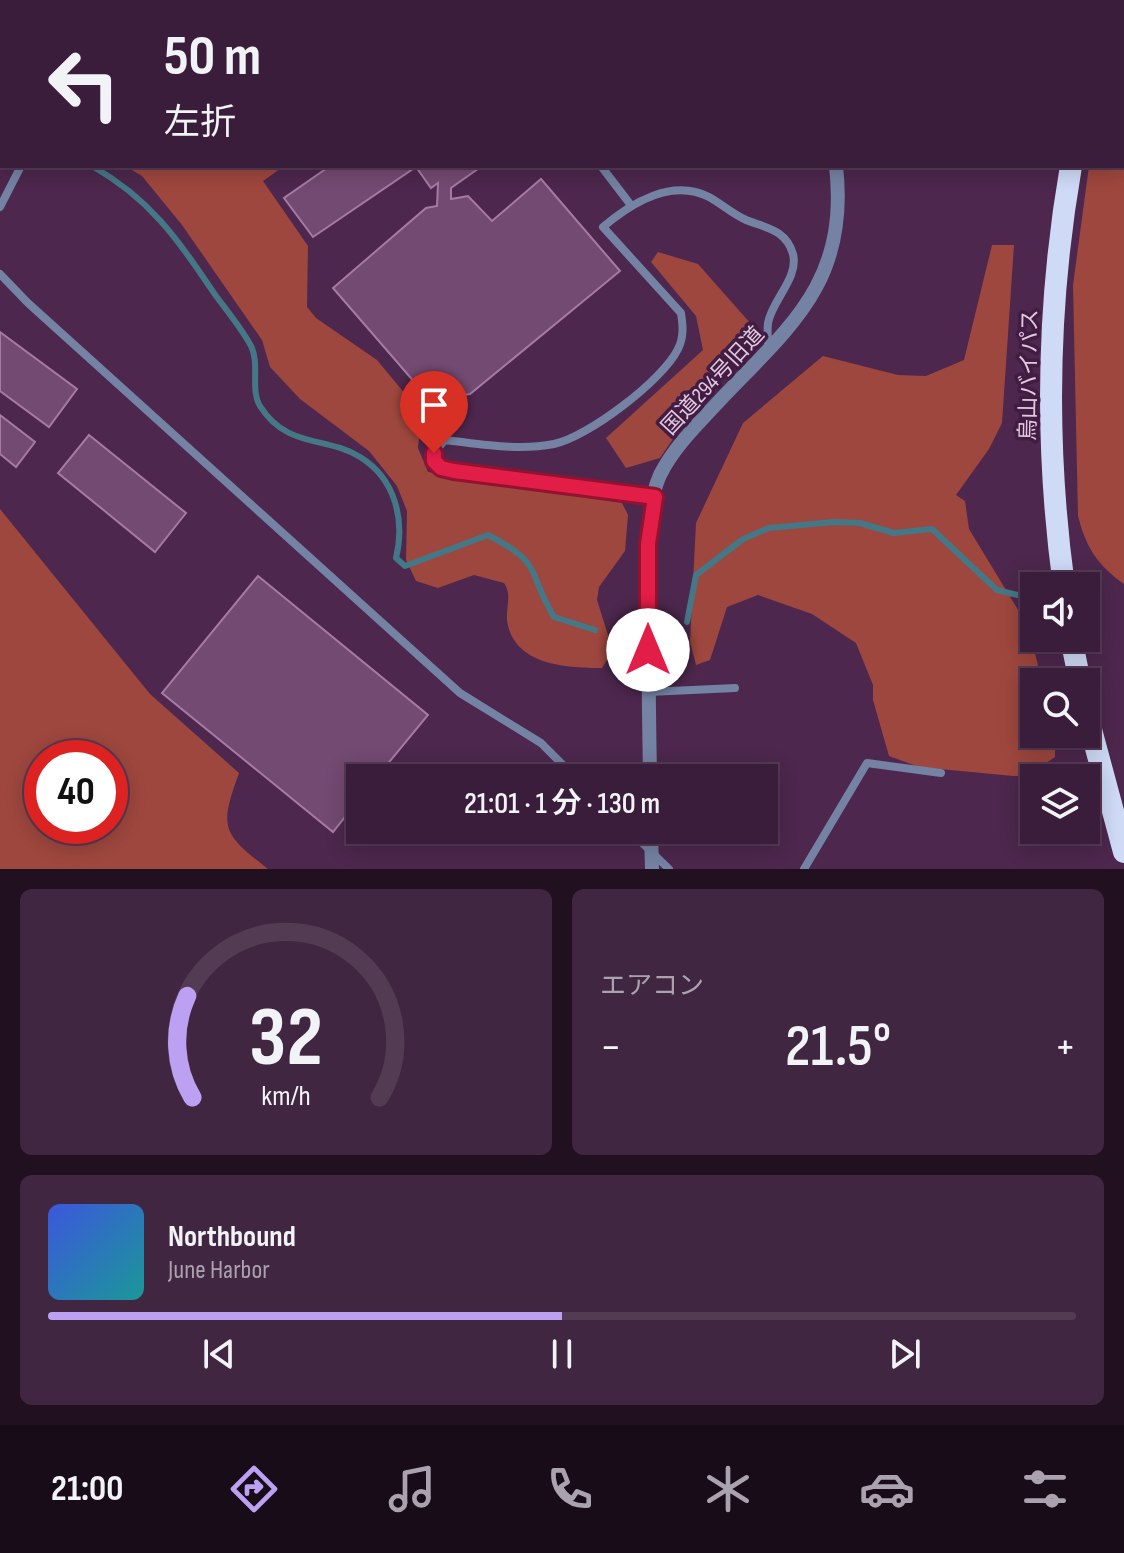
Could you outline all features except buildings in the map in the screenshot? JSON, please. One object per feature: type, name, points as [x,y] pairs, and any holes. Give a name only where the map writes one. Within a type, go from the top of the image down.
[{"type":"highway","name":"烏山バイパス","points":[[1063,572],[1052,464],[1053,354],[1056,272],[1071,168]]},
{"type":"highway","points":[[1096,748],[1124,852]]},
{"type":"street","points":[[0,207],[20,168]]},
{"type":"street","points":[[603,168],[630,204]]},
{"type":"street","name":"国道294号旧道","points":[[650,764],[648,544],[659,478],[678,446],[768,352],[813,297],[830,260],[837,224],[836,168]]},
{"type":"street","points":[[655,497],[441,468],[434,461],[437,445],[445,440],[519,448],[556,444],[592,431],[666,366],[679,349],[684,331],[681,313],[603,227],[630,204],[670,191],[694,191],[711,198],[733,214],[782,233],[794,257],[788,281],[768,323],[768,352]]},
{"type":"street","points":[[0,274],[28,303],[460,693],[541,743],[562,764]]},
{"type":"street","points":[[649,692],[735,688]]},
{"type":"street","points":[[804,869],[867,763],[941,773]]},
{"type":"street","points":[[643,844],[669,869]]},
{"type":"street","points":[[652,844],[652,869]]},
{"type":"shaded area","points":[[128,168],[281,168],[263,181],[308,246],[307,307],[316,318],[377,360],[416,407],[421,419],[418,448],[428,472],[622,503],[628,515],[625,551],[599,587],[597,600],[613,651],[602,668],[559,665],[531,655],[520,647],[511,635],[507,620],[508,596],[504,583],[474,575],[438,588],[416,581],[406,560],[407,511],[397,486],[369,451],[300,399],[270,367],[262,340],[182,225],[142,176]]},
{"type":"shaded area","points":[[1089,168],[1124,168],[1124,584],[1094,554],[1078,516],[1073,285]]},
{"type":"shaded area","points":[[992,245],[1014,245],[1002,423],[989,449],[956,495],[965,501],[969,529],[1020,613],[1020,652],[1035,652],[1039,668],[1020,668],[1020,748],[1055,748],[1055,757],[1045,764],[1020,764],[1020,776],[919,767],[889,756],[873,700],[873,685],[856,643],[812,614],[758,595],[727,607],[710,660],[696,665],[690,642],[696,523],[743,423],[823,356],[898,375],[926,376],[964,360]]},
{"type":"shaded area","points":[[658,252],[698,264],[751,324],[660,458],[626,468],[606,438],[703,350],[696,316],[651,262]]},
{"type":"shaded area","points":[[0,509],[150,694],[239,773],[229,806],[229,828],[241,847],[268,869],[0,869]]},
{"type":"waterway","points":[[95,168],[148,207],[189,257],[239,327],[254,353],[257,400],[271,420],[295,435],[360,457],[382,477],[390,489],[398,516],[396,558],[405,566],[488,535],[526,561],[554,617],[595,630]]},
{"type":"waterway","points":[[687,622],[696,575],[743,539],[769,528],[834,522],[860,523],[894,533],[932,529],[997,590],[1020,596]]},
{"type":"route","points":[[434,453],[434,461],[441,468],[454,471],[655,497],[648,544],[648,650]]}]
